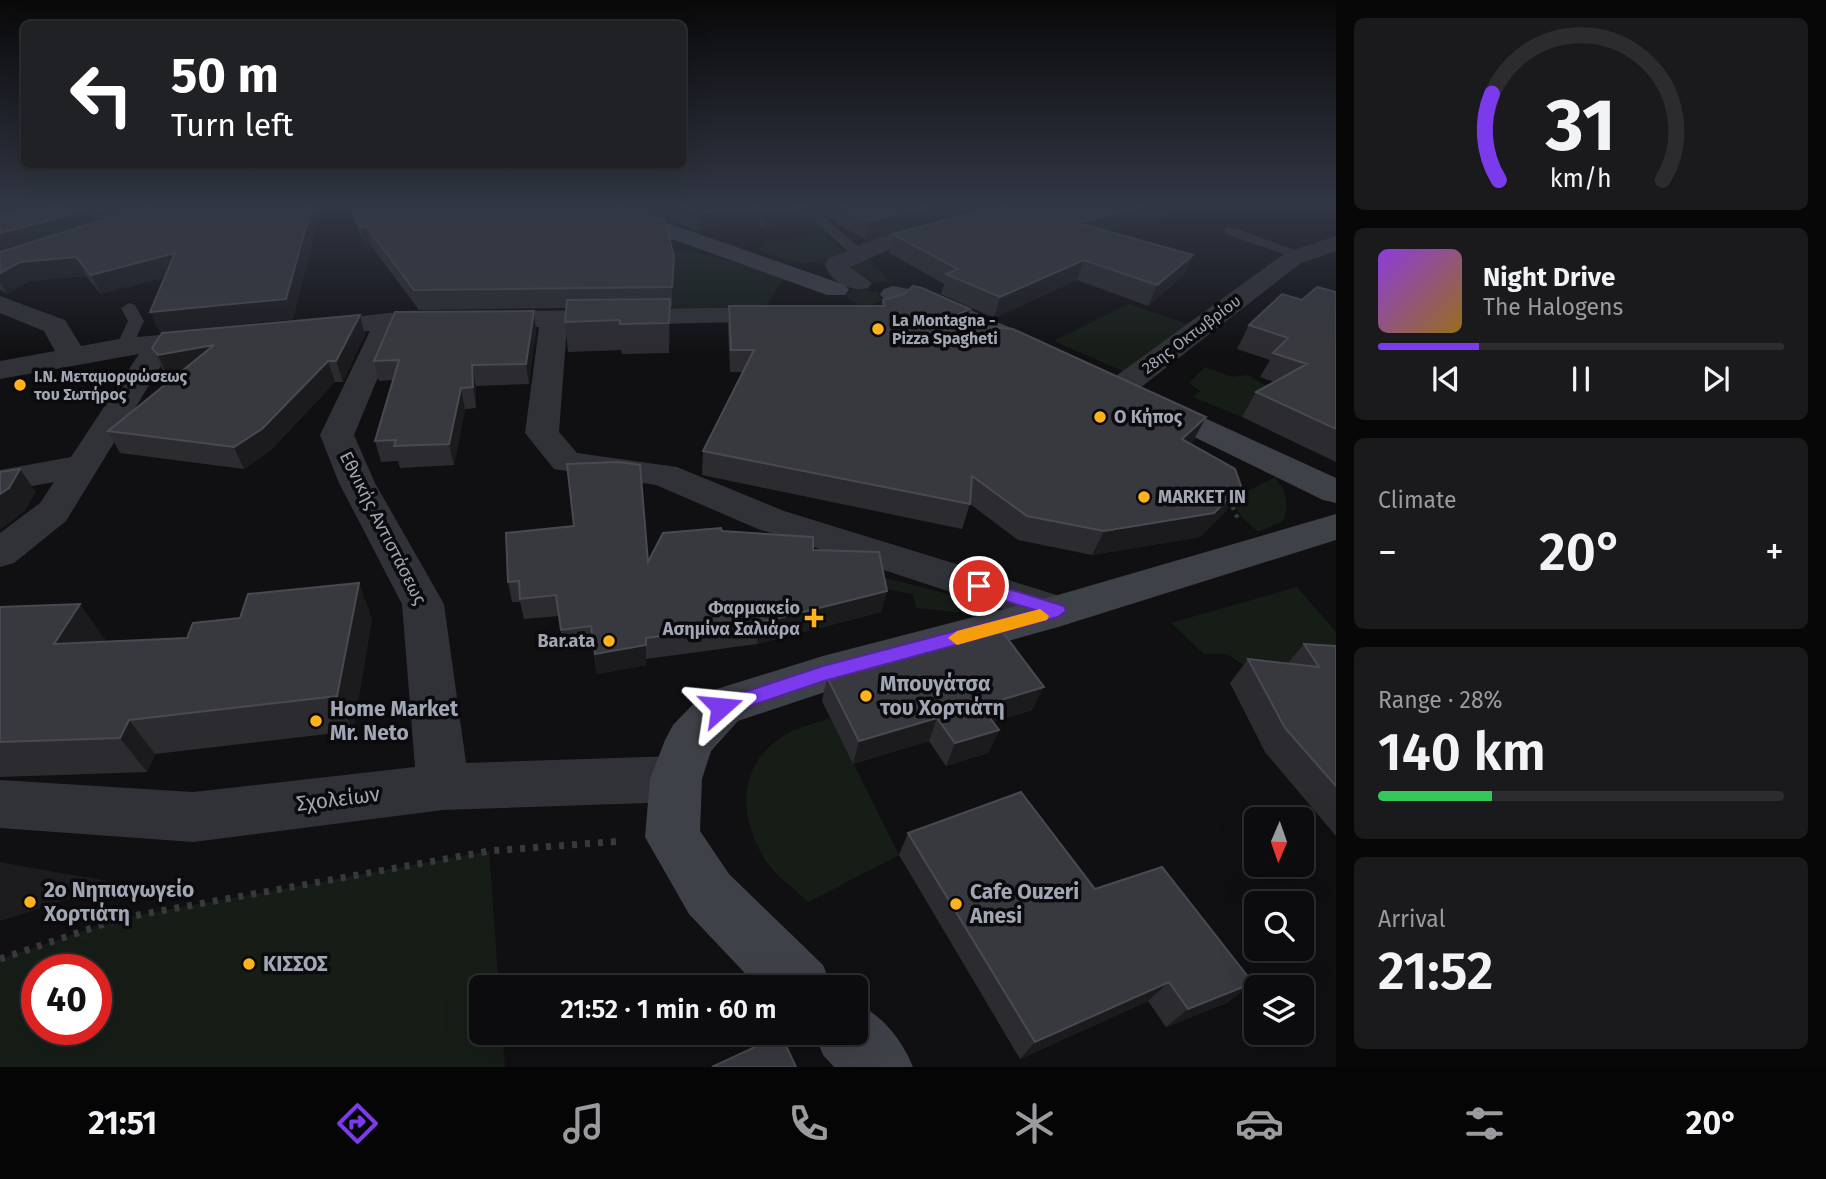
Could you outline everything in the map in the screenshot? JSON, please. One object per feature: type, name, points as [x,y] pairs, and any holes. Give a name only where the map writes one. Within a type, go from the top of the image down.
[{"type":"street","points":[[736,255],[861,299]]},
{"type":"street","points":[[857,255],[837,264],[839,271],[861,299]]},
{"type":"street","name":"28ης Οκτωβρίου","points":[[1301,255],[1107,382],[1336,492]]},
{"type":"street","points":[[281,331],[388,321],[762,317],[861,299],[937,305],[1059,360]]},
{"type":"street","points":[[0,304],[55,326],[72,355]]},
{"type":"street","points":[[554,319],[542,433],[566,462],[664,475],[771,520],[1058,611]]},
{"type":"street","name":"Εθνικής Αντιστάσεως","points":[[388,321],[337,435],[358,484],[424,604],[443,787]]},
{"type":"street","points":[[0,370],[124,347],[241,335]]},
{"type":"street","points":[[0,553],[53,512],[161,343]]},
{"type":"street","points":[[0,481],[85,465]]},
{"type":"street","points":[[789,975],[709,894],[672,837],[676,779],[691,740],[721,707],[823,674],[1058,611],[1336,527]]},
{"type":"street","name":"Σχολείων","points":[[0,804],[193,817],[443,787],[676,779]]},
{"type":"street","points":[[859,1045],[880,1067]]},
{"type":"lane","points":[[124,347],[136,321],[129,308]]},
{"type":"path","points":[[0,959],[122,918],[489,851],[672,837]]},
{"type":"shaded area","points":[[666,255],[705,255],[781,275],[784,279],[765,307],[633,315]]},
{"type":"shaded area","points":[[770,255],[838,255],[810,263]]},
{"type":"shaded area","points":[[864,259],[869,259],[889,281],[877,283],[846,270]]},
{"type":"shaded area","points":[[854,289],[877,292],[882,300],[873,304],[858,304],[846,295]]},
{"type":"shaded area","points":[[1128,304],[1197,327],[1131,375],[1054,341]]},
{"type":"shaded area","points":[[1205,367],[1232,377],[1248,375],[1265,385],[1314,399],[1271,401],[1242,417],[1193,397],[1200,391],[1189,383]]},
{"type":"shaded area","points":[[1275,477],[1286,498],[1285,515],[1283,521],[1258,532],[1240,515],[1232,499]]},
{"type":"shaded area","points":[[874,575],[979,602],[966,613],[917,608],[912,594],[876,587]]},
{"type":"shaded area","points":[[1297,587],[1336,632],[1336,671],[1246,666],[1227,654],[1204,654],[1171,623]]},
{"type":"shaded area","points":[[831,718],[899,855],[808,902],[770,867],[756,843],[749,824],[748,787],[753,770],[762,755],[776,741],[799,728]]},
{"type":"shaded area","name":"ΚΙΣΣΟΣ","points":[[489,851],[498,975],[469,975],[469,1045],[503,1045],[505,1067],[0,1067],[0,959],[122,918]]},
{"type":"shaded area","name":"2ο Νηπιαγωγείο Χορτιάτη","points":[[0,862],[21,866],[119,883],[0,921]]},
{"type":"building","points":[[0,255],[168,255],[91,275],[76,257],[20,262],[0,273]]},
{"type":"building","points":[[174,255],[298,255],[286,299],[150,312]]},
{"type":"building","points":[[388,255],[673,255],[674,257],[672,287],[414,290]]},
{"type":"building","points":[[931,255],[1193,255],[1157,285],[1084,260],[1000,297],[946,274],[958,269]]},
{"type":"building","points":[[913,286],[970,309],[941,322],[1013,329],[1206,417],[1182,439],[1235,469],[1241,486],[1214,513],[1104,531],[1027,516],[972,476],[970,504],[703,451],[754,350],[731,350],[729,306],[884,306],[883,300],[904,294]]},
{"type":"building","points":[[1317,287],[1336,292],[1336,429],[1256,392],[1307,364],[1273,353],[1288,338],[1249,325],[1282,294],[1302,300]]},
{"type":"building","points":[[670,299],[669,323],[620,324],[620,320],[565,322],[567,300]]},
{"type":"building","points":[[534,311],[526,364],[472,365],[473,387],[461,388],[449,444],[394,446],[396,440],[375,441],[399,360],[374,361],[395,312]]},
{"type":"building","points":[[360,315],[336,361],[328,361],[262,429],[234,447],[108,431],[214,345],[158,355],[152,348],[162,333]]},
{"type":"building","points":[[619,462],[640,465],[648,562],[663,533],[721,528],[722,531],[813,537],[813,550],[879,552],[887,591],[759,623],[646,638],[646,645],[595,654],[591,626],[561,630],[556,595],[520,599],[519,581],[508,582],[506,533],[574,526],[567,464]]},
{"type":"building","points":[[20,469],[9,488],[0,494],[0,472]]},
{"type":"building","points":[[359,583],[337,696],[129,720],[120,738],[0,742],[0,607],[80,604],[54,644],[187,638],[193,623],[240,618],[248,594]]},
{"type":"building","points":[[998,626],[1044,687],[981,706],[999,730],[955,743],[937,718],[859,741],[827,677]]},
{"type":"building","points":[[1304,644],[1336,646],[1336,786],[1285,728],[1248,659],[1319,667]]},
{"type":"building","points":[[1021,792],[1095,889],[1162,867],[1247,975],[1244,975],[1244,987],[1188,1009],[1169,982],[1035,1042],[908,833]]},
{"type":"building","points":[[759,1045],[786,1045],[796,1067],[712,1067]]},
{"type":"slow traffic","points":[[957,638],[1040,616]]},
{"type":"place","name":"La Montagna - Pizza Spagheti","points":[[878,329]]},
{"type":"place","name":"I.N. Μεταμορφώσεως του Σωτήρος","points":[[20,385]]},
{"type":"place","name":"Ο Κήπος","points":[[1100,417]]},
{"type":"place","name":"MARKET IN","points":[[1144,497]]},
{"type":"place","name":"Φαρμακείο Ασημίνα Σαλιάρα","points":[[814,618]]},
{"type":"place","name":"Bar.ata","points":[[609,641]]},
{"type":"place","name":"Μπουγάτσα του Χορτιάτη","points":[[866,696]]},
{"type":"place","name":"Home Market Mr. Neto","points":[[316,721]]},
{"type":"place","name":"2ο Νηπιαγωγείο Χορτιάτη","points":[[30,902]]},
{"type":"place","name":"Cafe Ouzeri Anesi","points":[[956,904]]},
{"type":"place","name":"ΚΙΣΣΟΣ","points":[[249,964]]},
{"type":"route","points":[[721,707],[823,674],[1058,611],[979,586]]}]
